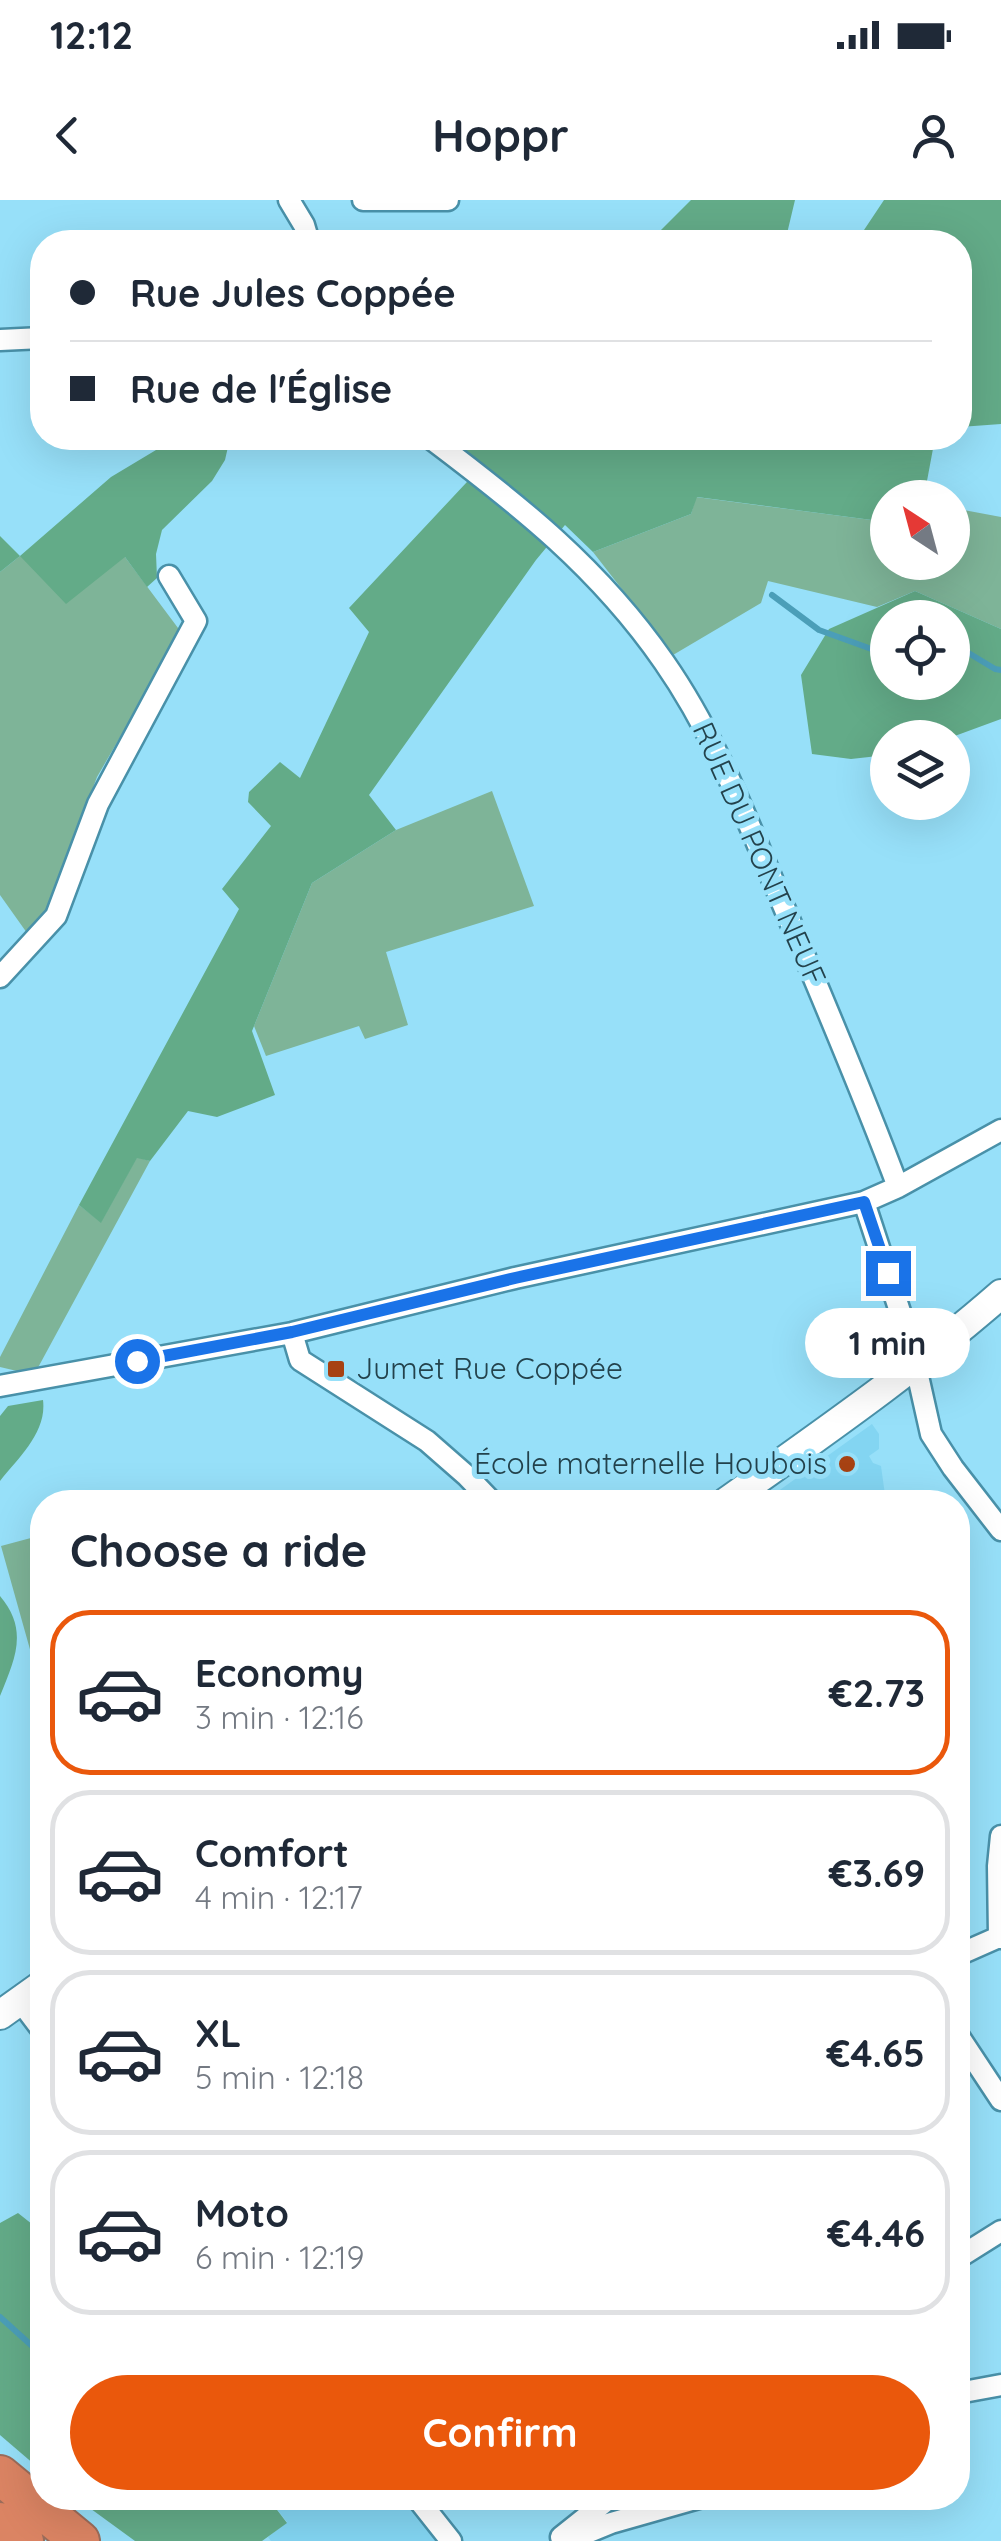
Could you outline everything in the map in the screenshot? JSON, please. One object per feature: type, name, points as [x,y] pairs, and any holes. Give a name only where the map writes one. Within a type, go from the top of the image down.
[{"type":"highway","points":[[0,2475],[30,2500]]},
{"type":"highway","points":[[42,2510],[80,2541]]},
{"type":"highway","points":[[0,2522],[24,2541]]},
{"type":"street","points":[[289,200],[305,230]]},
{"type":"street","points":[[363,200],[448,200]]},
{"type":"street","points":[[0,340],[30,339]]},
{"type":"street","name":"RUE DU PONT NEUF","points":[[446,450],[570,550],[630,618],[693,706],[731,782],[898,1187]]},
{"type":"street","points":[[0,978],[56,916],[98,804],[196,622],[169,576]]},
{"type":"street","points":[[0,1386],[292,1332],[515,1278],[864,1202],[1001,1130]]},
{"type":"street","points":[[864,1202],[916,1366],[932,1434],[1001,1530]]},
{"type":"street","points":[[743,1490],[916,1366],[1001,1294]]},
{"type":"street","points":[[292,1332],[300,1360],[427,1441],[480,1490]]},
{"type":"street","points":[[970,1950],[1000,1937],[1001,1836]]},
{"type":"street","points":[[970,2053],[1001,2100]]},
{"type":"street","points":[[970,2251],[1001,2232]]},
{"type":"street","points":[[970,2391],[1001,2385]]},
{"type":"street","points":[[426,2510],[451,2541]]},
{"type":"street","points":[[556,2541],[595,2510]]},
{"type":"street","points":[[567,2541],[657,2510]]},
{"type":"shaded area","name":"École maternelle Houbois","points":[[872,1424],[879,1434],[879,1449],[869,1456],[881,1466],[884,1490],[780,1490]]},
{"type":"shaded area","points":[[278,2510],[417,2510],[442,2541],[271,2541],[268,2537],[287,2522]]},
{"type":"green space","points":[[691,200],[795,200],[788,230],[661,230]]},
{"type":"green space","points":[[884,200],[1001,200],[1001,424],[972,426],[972,230],[864,230]]},
{"type":"green space","points":[[156,450],[227,450],[212,481],[162,530],[156,554],[157,578],[147,587],[125,557],[66,604],[20,556],[111,477]]},
{"type":"green space","points":[[460,450],[933,450],[927,480],[870,480],[870,520],[697,497],[691,514],[593,552],[565,525],[369,795],[396,830],[312,883],[252,1031],[275,1095],[217,1117],[188,1111],[150,1161],[137,1158],[101,1223],[79,1205],[239,909],[222,889],[271,826],[248,802],[249,792],[280,762],[300,778],[369,632],[349,608],[481,467]]},
{"type":"green space","points":[[696,497],[870,520],[870,580],[970,580],[970,511],[1001,517],[1001,629],[970,615],[970,600],[935,600],[915,591],[894,600],[870,600],[870,605],[768,581],[761,603],[673,655],[593,552],[691,514]]},
{"type":"green space","points":[[0,536],[20,556],[0,572]]},
{"type":"green space","points":[[20,556],[125,557],[181,632],[97,777],[50,904],[27,933],[0,895],[0,572]]},
{"type":"green space","points":[[915,591],[935,600],[895,600]]},
{"type":"green space","points":[[870,611],[870,700],[970,700],[970,615],[1001,629],[1001,719],[970,730],[970,720],[870,720],[870,757],[851,759],[812,754],[801,675],[829,629]]},
{"type":"green space","points":[[492,791],[534,906],[386,952],[408,1025],[365,1039],[359,1026],[266,1056],[254,1026],[312,883],[396,830]]},
{"type":"green space","points":[[137,1157],[150,1161],[34,1375],[0,1367],[0,1357],[79,1205],[101,1222]]},
{"type":"green space","points":[[43,1400],[36,1433],[0,1481],[0,1416],[8,1406]]},
{"type":"green space","points":[[30,1538],[30,1649],[1,1546]]},
{"type":"green space","points":[[0,1596],[17,1633],[14,1657],[0,1696]]},
{"type":"green space","points":[[18,2213],[30,2222],[30,2461],[0,2435],[0,2223]]},
{"type":"green space","points":[[92,2510],[277,2510],[287,2523],[262,2541],[135,2541]]},
{"type":"waterway","points":[[772,595],[819,630],[870,648]]},
{"type":"waterway","points":[[970,654],[1001,670]]},
{"type":"waterway","points":[[0,2317],[30,2344]]},
{"type":"place","name":"Jumet Rue Coppée","points":[[336,1369]]},
{"type":"place","name":"École maternelle Houbois","points":[[847,1464]]},
{"type":"route","points":[[137,1361],[292,1332],[515,1278],[864,1202],[888,1273]]}]
